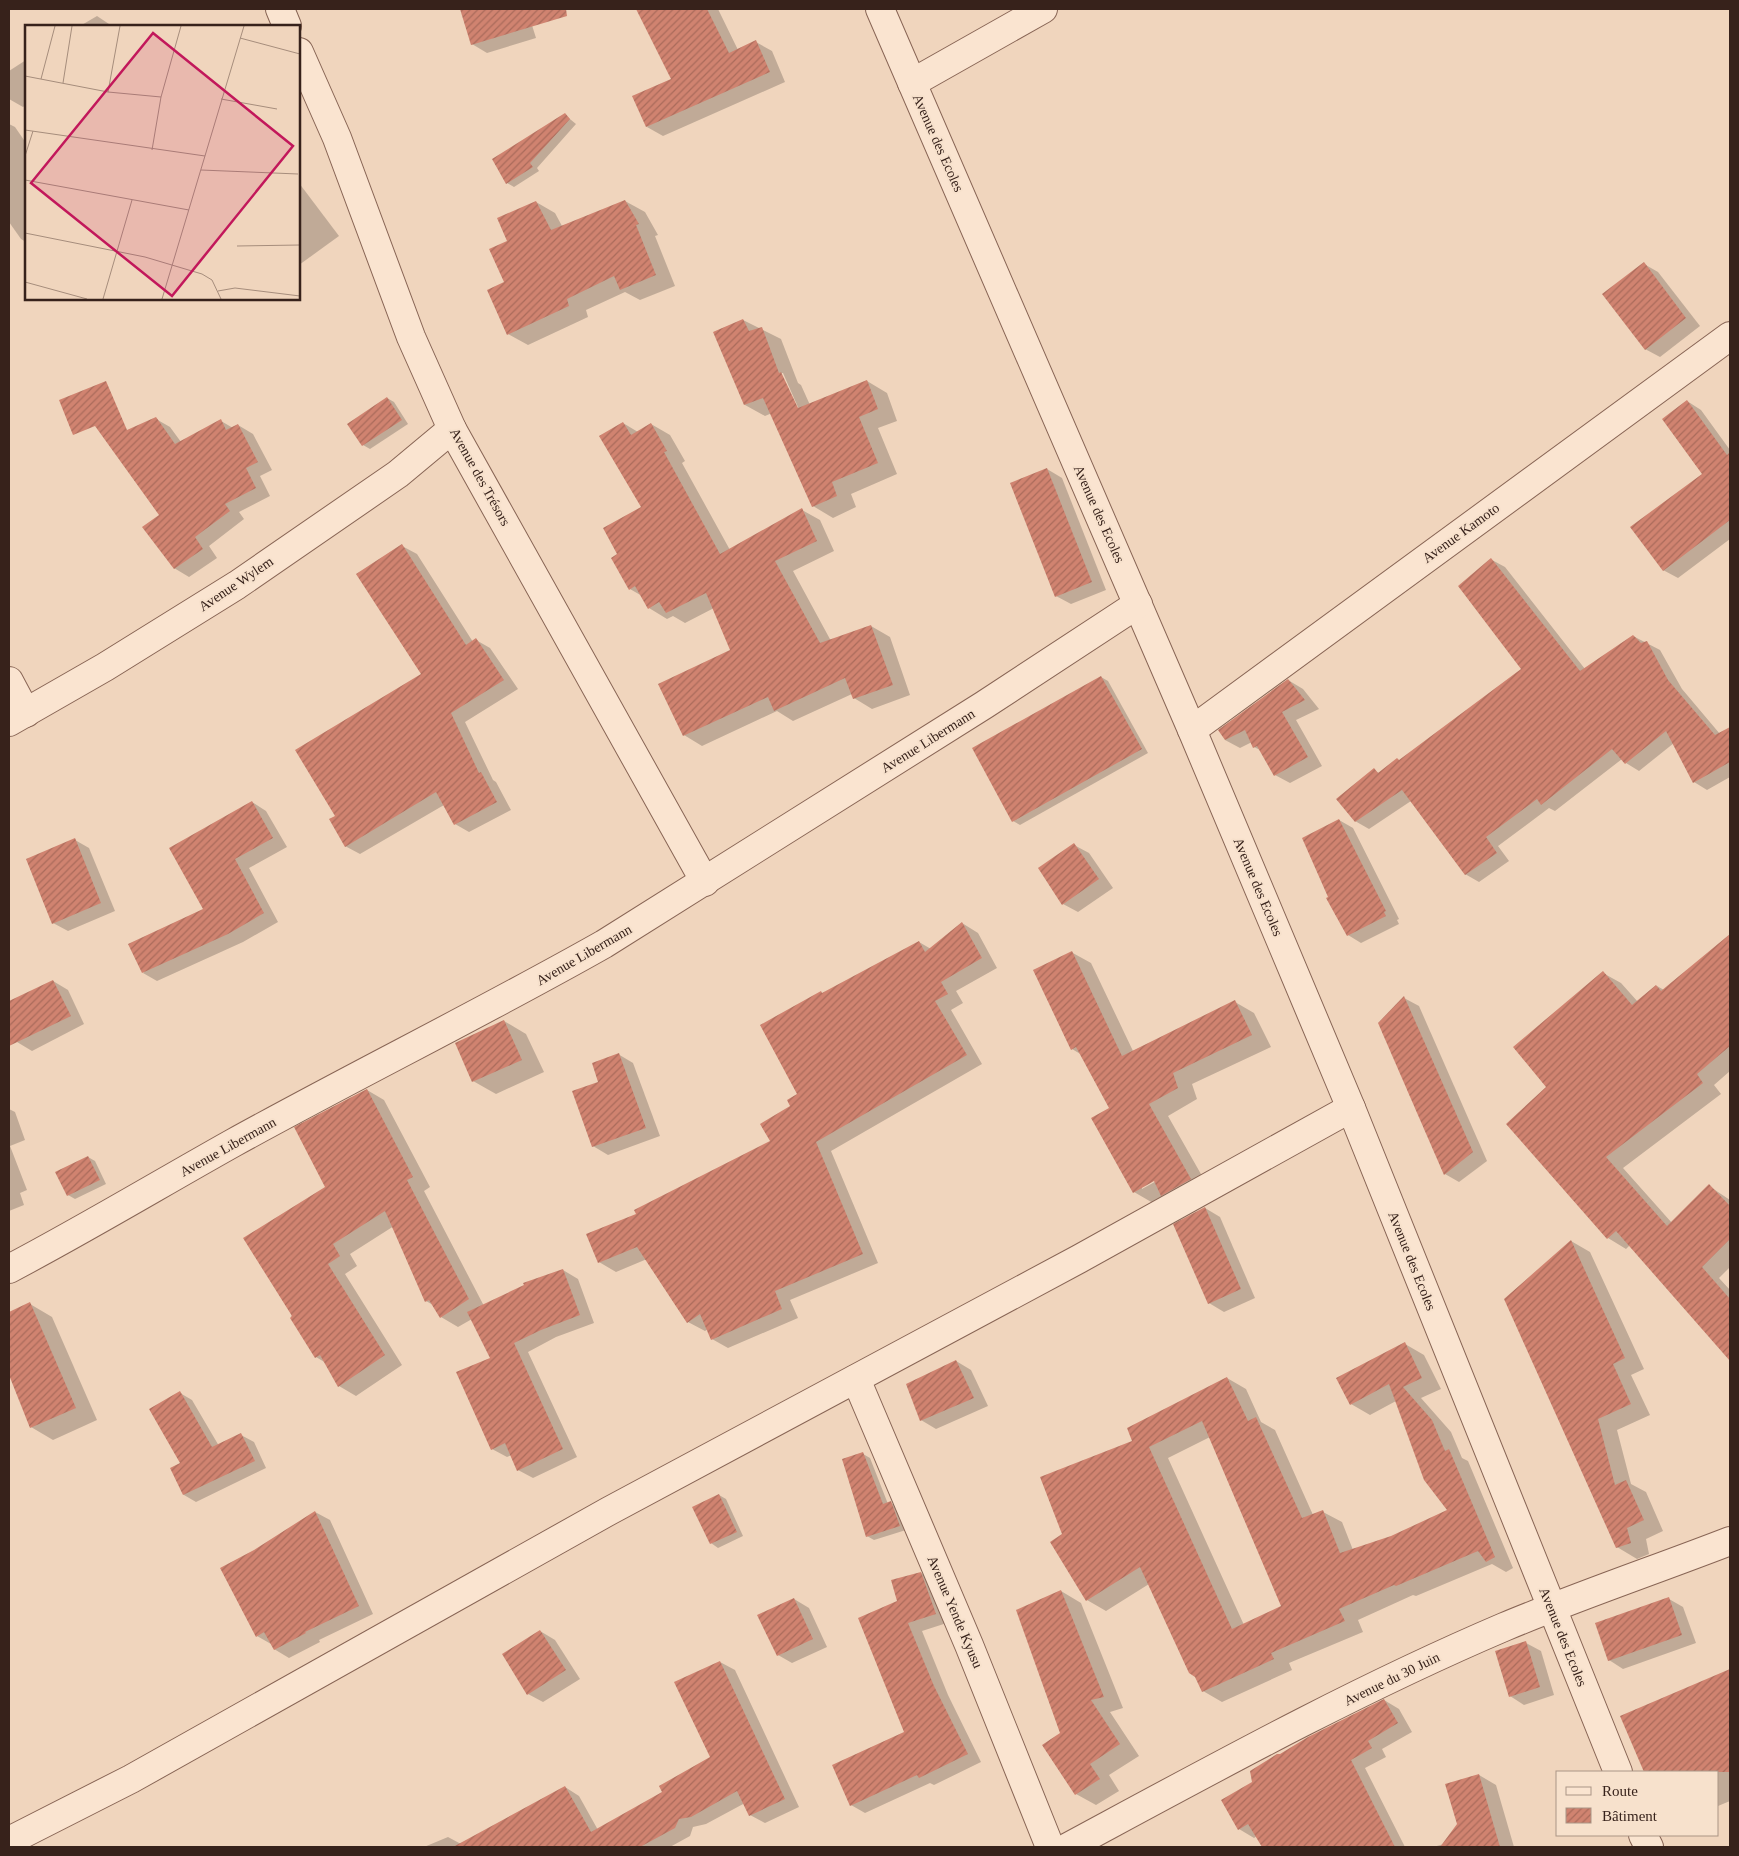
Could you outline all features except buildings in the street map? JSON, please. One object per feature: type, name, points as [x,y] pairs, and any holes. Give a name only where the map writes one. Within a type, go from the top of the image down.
[{"type":"street","points":[[280,9],[287,25]]},
{"type":"street","name":"Avenue des Ecoles","points":[[880,9],[1138,604],[1351,1108],[1618,1771]]},
{"type":"street","points":[[912,83],[1043,9]]},
{"type":"street","name":"Avenue des Trésors","points":[[300,54],[337,138],[410,337],[452,428],[705,882]]},
{"type":"street","name":"Avenue Kamoto","points":[[1192,730],[1730,336]]},
{"type":"street","name":"Avenue Wylem","points":[[17,718],[168,629],[237,585],[398,474],[452,428]]},
{"type":"street","name":"Avenue Libermann","points":[[9,1269],[82,1230],[233,1143],[604,944],[975,711],[1138,604]]},
{"type":"street","points":[[9,681],[17,718]]},
{"type":"street","points":[[9,1841],[131,1779],[609,1511],[1096,1249],[1351,1108]]},
{"type":"street","name":"Avenue Yende Kyusu","points":[[856,1379],[969,1645],[1050,1847]]},
{"type":"street","name":"Avenue du 30 Juin","points":[[1068,1847],[1303,1722],[1436,1658],[1504,1627],[1730,1541]]}]
